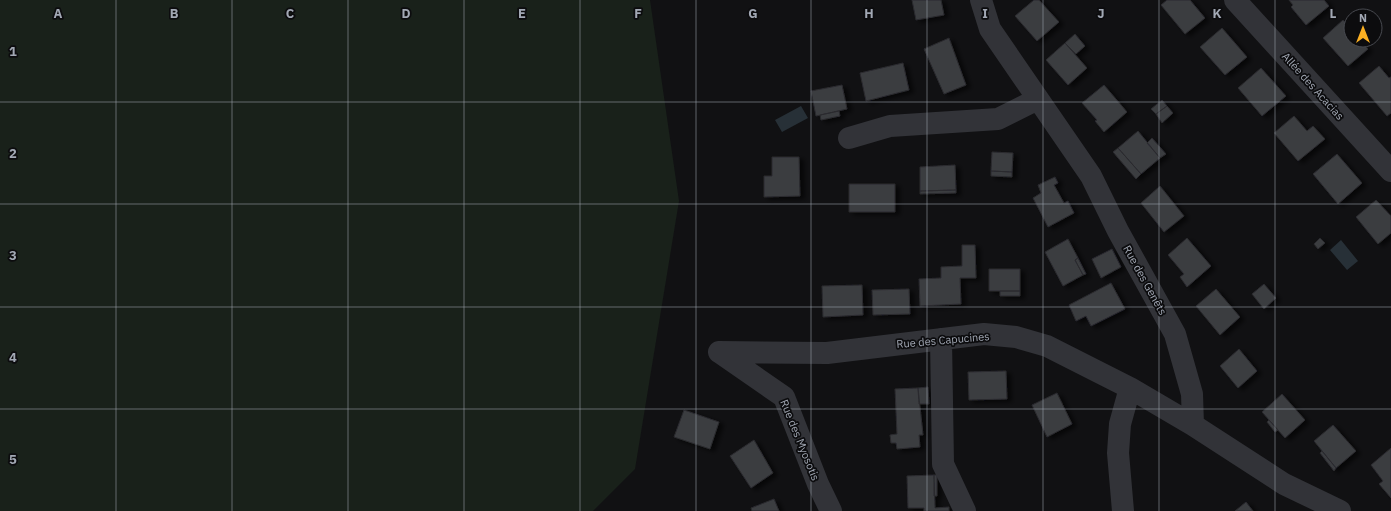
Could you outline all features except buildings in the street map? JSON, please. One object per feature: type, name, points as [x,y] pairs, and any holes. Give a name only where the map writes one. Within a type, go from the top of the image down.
[{"type":"street","name":"Rue des Genêts","points":[[981,0],[990,29],[1091,176],[1118,231],[1175,334],[1192,394],[1193,425]]},
{"type":"street","name":"Allée des Acacias","points":[[1235,0],[1391,171]]},
{"type":"street","points":[[849,138],[890,126],[998,119],[1038,99]]},
{"type":"street","name":"Rue des Capucines","points":[[719,352],[827,353],[984,334],[1016,337],[1047,346],[1130,388],[1193,425]]},
{"type":"street","points":[[941,339],[943,464],[965,511]]},
{"type":"street","name":"Rue des Myosotis","points":[[719,352],[784,397],[818,484],[831,511]]},
{"type":"street","points":[[1123,511],[1118,453],[1120,424],[1130,388]]},
{"type":"street","points":[[1193,425],[1284,484],[1340,511]]},
{"type":"shaded area","points":[[0,0],[650,0],[679,201],[635,469],[593,511],[0,511]]},
{"type":"shaded area","points":[[801,106],[808,118],[782,132],[775,120]]},
{"type":"shaded area","points":[[1341,240],[1358,261],[1347,270],[1330,250]]}]
